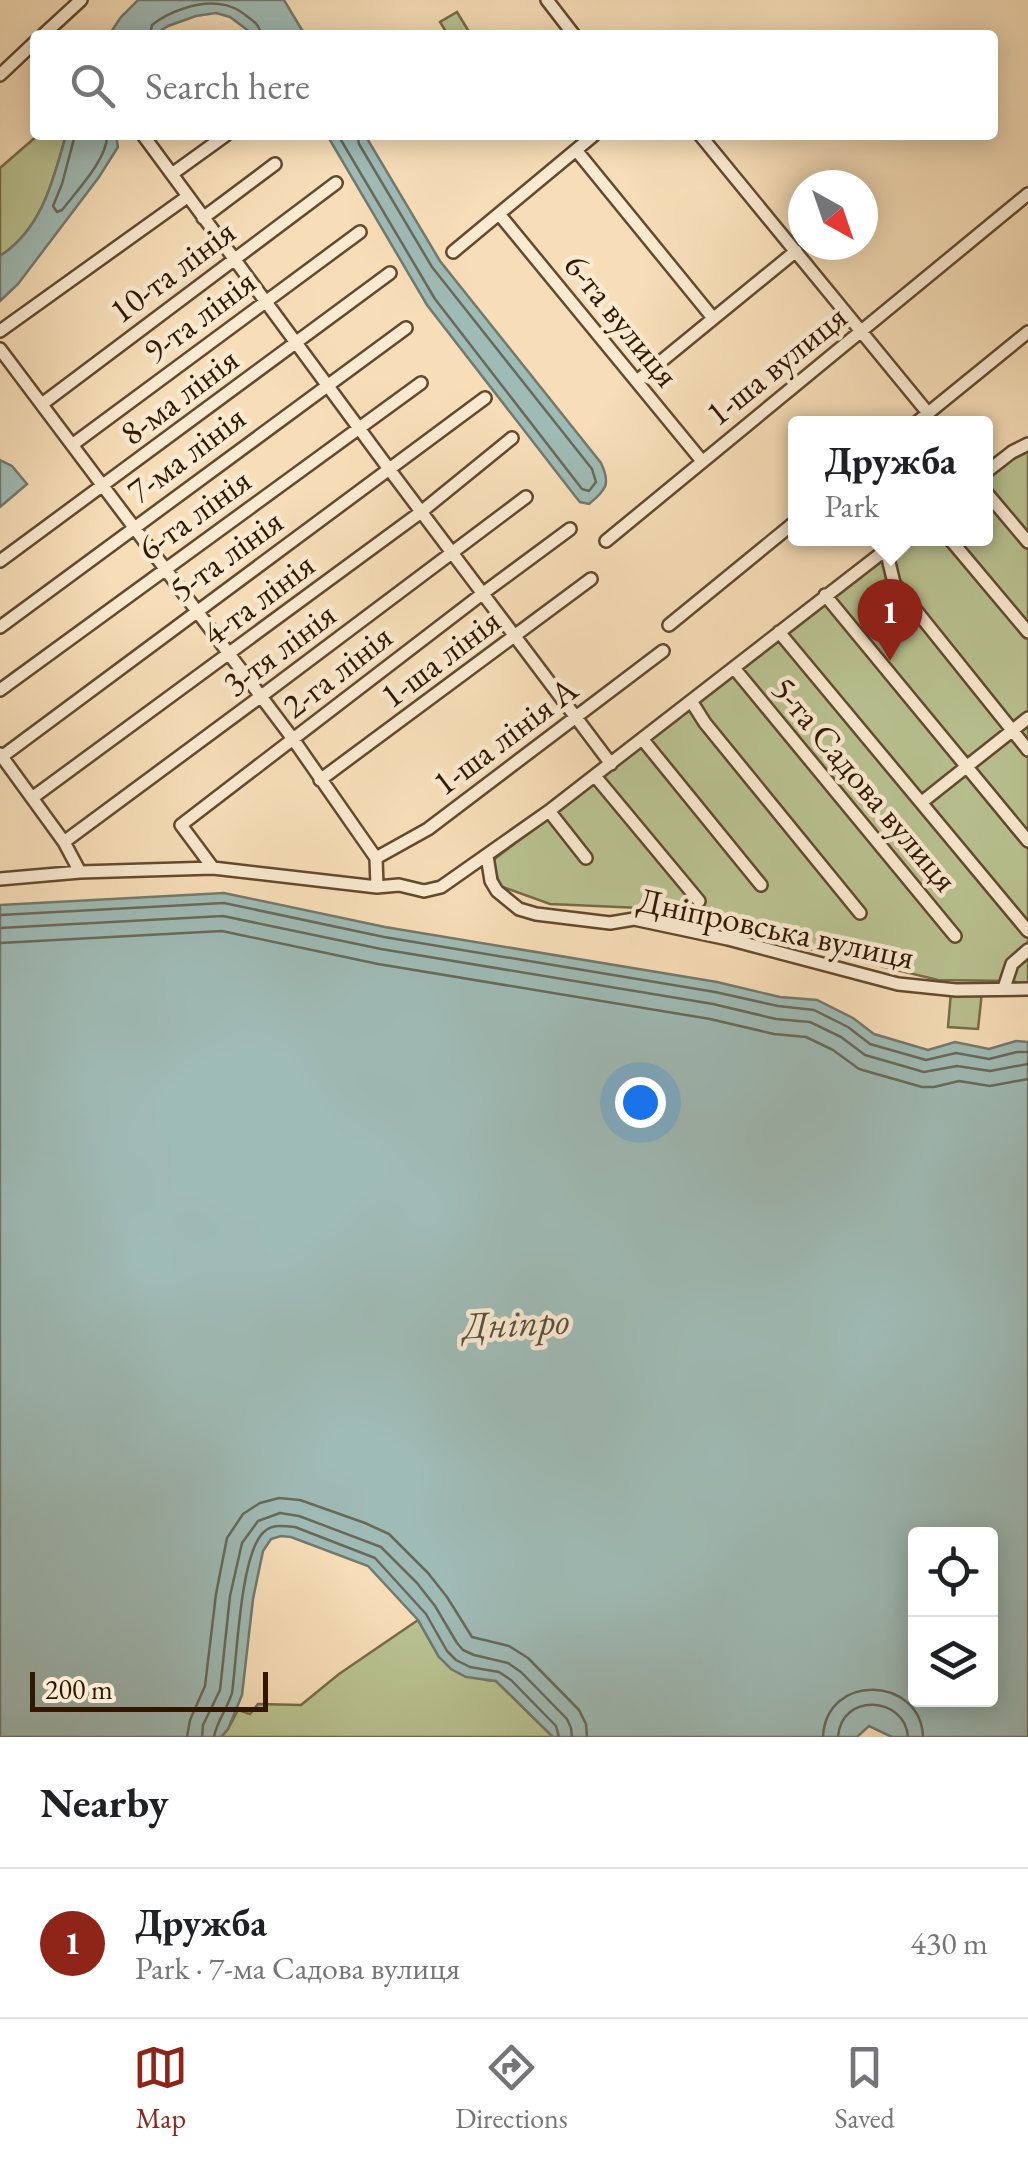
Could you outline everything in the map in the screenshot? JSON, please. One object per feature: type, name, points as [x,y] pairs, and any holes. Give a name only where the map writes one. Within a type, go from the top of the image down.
[{"type":"street","points":[[48,30],[81,0]]},
{"type":"street","points":[[547,0],[570,30]]},
{"type":"street","points":[[0,75],[30,47]]},
{"type":"street","points":[[147,140],[611,764]]},
{"type":"street","points":[[172,174],[219,140]]},
{"type":"street","points":[[453,252],[588,140]]},
{"type":"street","points":[[704,140],[788,241]]},
{"type":"street","points":[[576,150],[713,318]]},
{"type":"street","points":[[202,218],[275,164]]},
{"type":"street","name":"10-та лінія","points":[[42,404],[336,182]]},
{"type":"street","name":"1-ша вулиця","points":[[606,540],[1028,194]]},
{"type":"street","points":[[0,331],[187,197]]},
{"type":"street","name":"6-та вулиця","points":[[499,214],[702,461]]},
{"type":"street","name":"9-та лінія","points":[[72,446],[360,232]]},
{"type":"street","points":[[637,381],[788,257]]},
{"type":"street","points":[[803,260],[928,413]]},
{"type":"street","name":"8-ма лінія","points":[[0,561],[390,274]]},
{"type":"street","name":"7-ма лінія","points":[[0,627],[406,328]]},
{"type":"street","points":[[925,416],[1028,332]]},
{"type":"street","points":[[0,349],[293,739],[376,858],[377,887]]},
{"type":"street","name":"6-та лінія","points":[[0,690],[421,383]]},
{"type":"street","name":"5-та лінія","points":[[1,756],[485,398]]},
{"type":"street","name":"4-та лінія","points":[[32,798],[421,512],[512,438]]},
{"type":"street","points":[[993,467],[1028,444]]},
{"type":"street","name":"3-тя лінія","points":[[64,842],[526,497]]},
{"type":"street","points":[[993,500],[1028,542]]},
{"type":"street","points":[[669,625],[788,528]]},
{"type":"street","name":"2-га лінія","points":[[213,868],[181,826],[570,530]]},
{"type":"street","points":[[0,879],[213,868],[377,887],[399,885],[424,891],[441,887],[549,811],[891,546]]},
{"type":"street","points":[[957,546],[1028,632]]},
{"type":"street","points":[[886,550],[894,583],[1028,750]]},
{"type":"street","name":"1-ша лінія","points":[[320,780],[591,579]]},
{"type":"street","points":[[826,596],[1028,841]]},
{"type":"street","points":[[779,632],[1028,931]]},
{"type":"street","name":"1-ша лінія А","points":[[376,858],[428,828],[663,651]]},
{"type":"street","name":"5-та Садова вулиця","points":[[734,668],[954,936]]},
{"type":"street","points":[[691,701],[860,913]]},
{"type":"street","points":[[922,802],[1028,718]]},
{"type":"street","points":[[642,740],[761,884]]},
{"type":"street","points":[[1,756],[64,842],[80,872]]},
{"type":"street","points":[[595,776],[700,901]]},
{"type":"street","points":[[549,811],[586,858]]},
{"type":"street","name":"Дніпровська вулиця","points":[[487,856],[497,891],[519,908],[536,914],[610,924],[634,919],[728,939],[898,984],[956,990],[1028,989]]},
{"type":"street","points":[[1004,988],[1012,964],[1028,950]]},
{"type":"green space","points":[[457,12],[468,30],[445,30],[440,22]]},
{"type":"green space","points":[[32,140],[64,140],[36,218],[0,256],[0,168]]},
{"type":"green space","points":[[1028,452],[1028,984],[938,980],[641,908],[550,904],[500,886],[492,861],[901,546],[993,546],[993,475]]},
{"type":"green space","points":[[951,992],[982,992],[978,1029],[948,1027]]},
{"type":"green space","points":[[418,1620],[439,1657],[496,1681],[553,1737],[221,1737],[238,1710],[250,1714],[258,1704],[301,1705]]},
{"type":"water","points":[[138,0],[284,0],[302,30],[247,30],[230,17],[216,13],[196,16],[162,30],[112,30]]},
{"type":"water","points":[[64,140],[117,140],[118,147],[99,177],[18,284],[0,301],[0,256],[36,218]]},
{"type":"water","points":[[330,140],[368,140],[440,261],[601,463],[605,486],[589,504],[575,496],[427,305]]},
{"type":"water","points":[[0,460],[12,466],[27,484],[0,507]]},
{"type":"water","name":"Дніпро","points":[[224,893],[385,927],[717,982],[780,997],[817,1000],[874,1034],[928,1050],[955,1042],[989,1049],[1016,1041],[1028,1042],[1028,1737],[892,1737],[869,1726],[857,1737],[553,1737],[496,1681],[466,1677],[451,1669],[439,1657],[418,1620],[368,1566],[281,1536],[271,1539],[263,1551],[242,1695],[221,1737],[0,1737],[0,905]]},
{"type":"place","name":"Дружба","points":[[890,661]]}]
